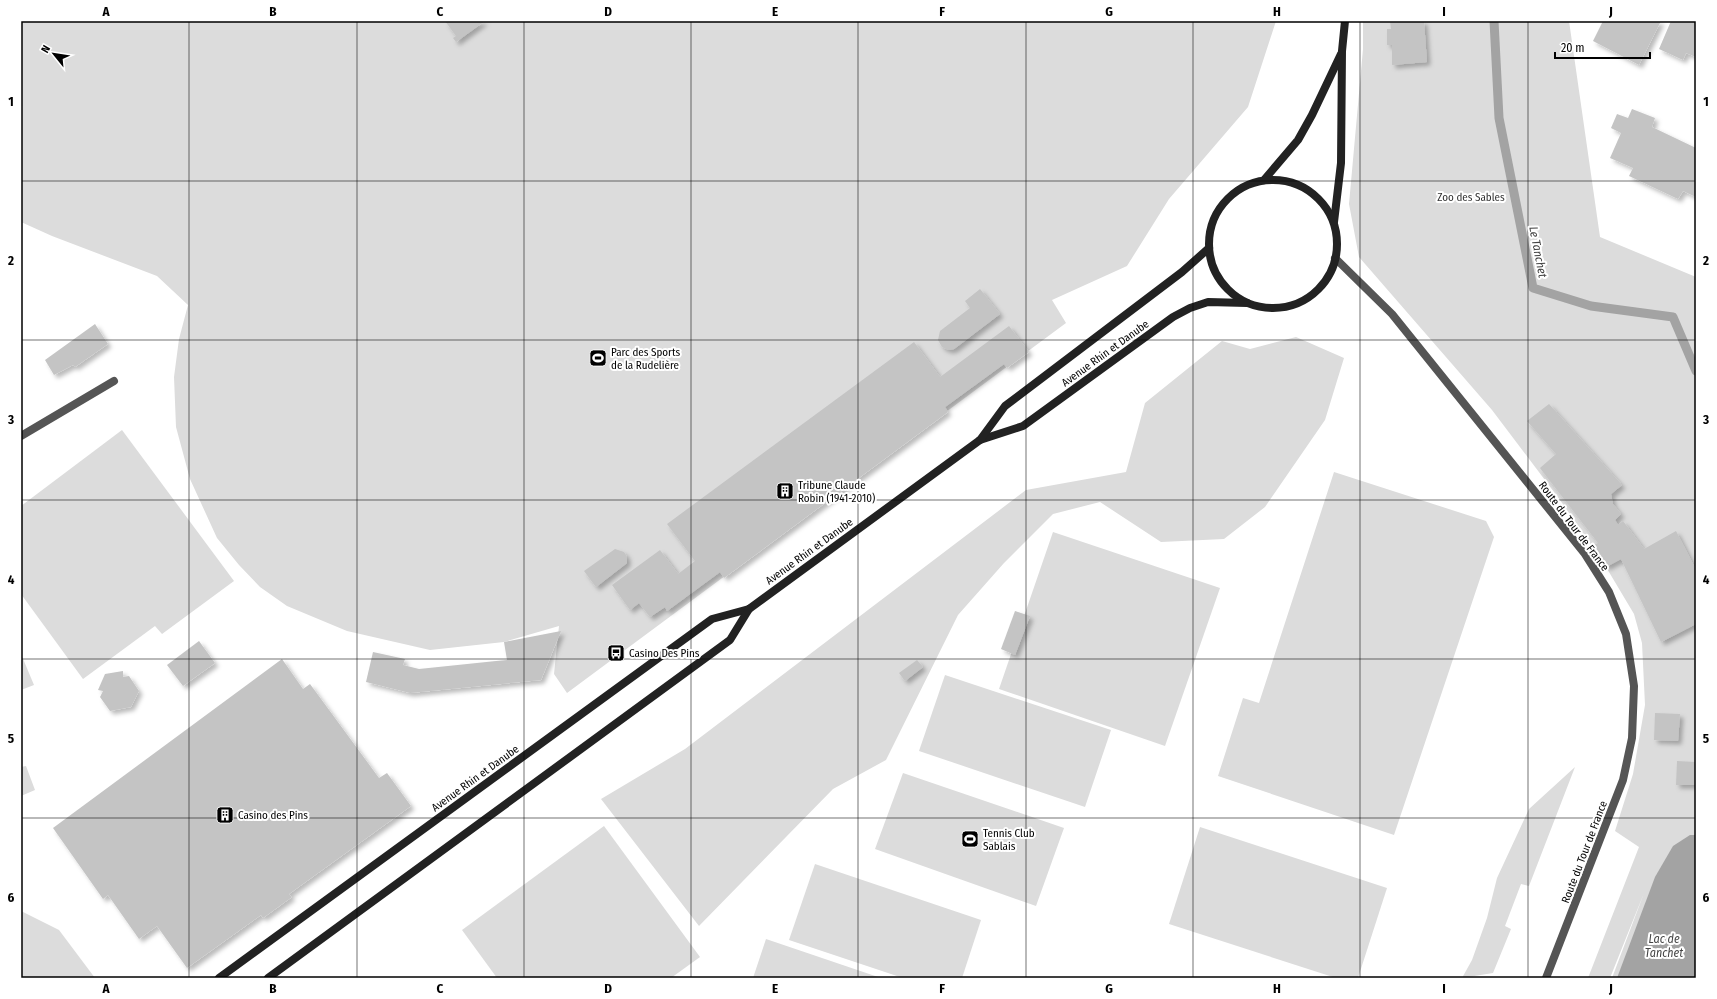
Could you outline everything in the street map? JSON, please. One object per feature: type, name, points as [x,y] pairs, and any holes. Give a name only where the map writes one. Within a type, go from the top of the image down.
[{"type":"street","points":[[1334,223],[1341,163],[1342,51],[1345,21]]},
{"type":"street","points":[[1264,180],[1298,140],[1312,115],[1342,51]]},
{"type":"street","points":[[1264,180],[1284,180],[1301,186],[1313,193],[1325,206],[1334,223],[1337,238],[1335,258],[1327,277],[1317,291],[1299,302],[1283,307],[1265,308],[1248,303],[1229,291],[1219,278],[1212,262],[1209,248],[1210,231],[1216,215],[1226,200],[1237,190],[1250,184],[1264,180]]},
{"type":"street","name":"Avenue Rhin et Danube","points":[[219,978],[712,619],[749,609],[980,440],[1005,406],[1175,277],[1209,248]]},
{"type":"street","name":"Route du Tour de France","points":[[1335,258],[1392,314],[1585,554],[1609,592],[1626,634],[1634,686],[1632,738],[1623,780],[1546,978]]},
{"type":"street","name":"Avenue Rhin et Danube","points":[[980,440],[1023,426],[1173,318],[1190,308],[1208,302],[1248,303]]},
{"type":"street","points":[[21,436],[114,381]]},
{"type":"street","name":"Avenue Rhin et Danube","points":[[268,978],[730,640],[749,609]]},
{"type":"green space","name":"Parc des Sports de la Rudelière","points":[[21,21],[1276,21],[1248,107],[1169,199],[1127,266],[1052,300],[1066,323],[567,693],[554,674],[559,626],[504,642],[430,650],[347,631],[287,606],[260,587],[239,565],[217,538],[190,479],[176,427],[174,377],[179,339],[188,305],[157,276],[52,236],[21,222]]},
{"type":"green space","name":"Zoo des Sables","points":[[1363,21],[1569,21],[1600,237],[1696,277],[1696,978],[1612,978],[1644,893],[1610,978],[1588,978],[1639,847],[1615,831],[1633,774],[1645,705],[1642,643],[1634,614],[1606,567],[1560,500],[1492,410],[1359,257],[1349,204],[1363,49]]},
{"type":"green space","points":[[1296,337],[1344,358],[1325,420],[1265,507],[1224,539],[1161,542],[1100,502],[1053,514],[1004,563],[958,615],[886,760],[833,789],[699,926],[601,799],[685,749],[1026,490],[1126,472],[1145,403],[1222,341],[1250,349]]},
{"type":"green space","points":[[122,430],[234,581],[162,634],[155,626],[83,679],[21,594],[21,506]]},
{"type":"green space","points":[[1334,472],[1486,521],[1494,537],[1394,835],[1218,776],[1243,698],[1259,703]]},
{"type":"green space","points":[[1053,532],[1220,588],[1165,746],[999,689]]},
{"type":"green space","points":[[21,654],[34,685],[21,690]]},
{"type":"green space","points":[[945,675],[1111,730],[1085,807],[919,751]]},
{"type":"green space","points":[[26,766],[35,790],[21,796],[21,767]]},
{"type":"green space","points":[[1575,767],[1529,886],[1521,884],[1505,926],[1511,929],[1493,973],[1462,978],[1472,960],[1487,918],[1497,878],[1529,809]]},
{"type":"green space","name":"Tennis Club Sablais","points":[[903,773],[1064,828],[1036,906],[875,849]]},
{"type":"green space","points":[[604,826],[700,957],[671,978],[497,978],[462,930]]},
{"type":"green space","points":[[1200,827],[1387,888],[1358,978],[1336,978],[1169,924]]},
{"type":"green space","points":[[815,864],[981,920],[962,978],[903,978],[789,940]]},
{"type":"green space","points":[[21,911],[59,930],[95,978],[21,978]]},
{"type":"green space","points":[[766,939],[881,978],[753,978]]},
{"type":"water","name":"Lac de Tanchet","points":[[1690,835],[1696,835],[1696,978],[1617,978],[1655,877],[1673,846]]},
{"type":"building","points":[[445,21],[485,21],[456,42],[453,38],[456,36]]},
{"type":"building","points":[[1390,21],[1424,21],[1427,62],[1392,65],[1392,45],[1387,45],[1387,29],[1391,29]]},
{"type":"building","points":[[1603,21],[1661,21],[1639,65],[1593,41]]},
{"type":"building","points":[[1671,21],[1696,21],[1696,57],[1686,53],[1683,60],[1659,49]]},
{"type":"building","points":[[1632,109],[1655,118],[1652,127],[1696,148],[1696,197],[1683,191],[1678,199],[1629,176],[1633,168],[1610,158],[1621,133],[1611,128],[1617,114],[1628,118]]},
{"type":"building","points":[[980,289],[1000,314],[954,349],[949,350],[942,347],[938,340],[940,331],[970,308],[965,301]]},
{"type":"building","points":[[95,324],[108,344],[75,367],[73,365],[54,375],[45,360]]},
{"type":"building","points":[[1009,326],[1029,352],[1007,368],[1004,364],[945,407],[948,412],[724,578],[720,572],[667,611],[665,607],[650,617],[639,603],[630,610],[612,585],[660,550],[678,574],[695,561],[667,524],[914,342],[940,377]]},
{"type":"building","points":[[1549,404],[1622,485],[1611,494],[1613,504],[1621,514],[1615,520],[1618,525],[1623,521],[1644,549],[1676,531],[1696,570],[1696,624],[1661,642],[1621,559],[1606,567],[1592,546],[1598,543],[1540,468],[1556,454],[1527,421]]},
{"type":"building","points":[[615,549],[624,552],[627,557],[627,563],[596,587],[584,571]]},
{"type":"building","points":[[1015,611],[1030,616],[1015,655],[1001,649]]},
{"type":"building","points":[[561,631],[541,680],[410,693],[366,682],[373,652],[405,659],[403,665],[419,669],[507,660],[504,642]]},
{"type":"building","points":[[199,641],[215,663],[183,686],[167,665]]},
{"type":"building","name":"Casino des Pins","points":[[282,659],[303,689],[310,684],[379,778],[387,773],[411,806],[289,894],[292,897],[263,918],[261,915],[187,968],[157,926],[139,939],[108,895],[103,899],[53,828]]},
{"type":"building","points":[[917,660],[923,667],[905,681],[899,673]]},
{"type":"building","points":[[123,671],[123,677],[129,676],[139,691],[131,707],[110,711],[100,697],[103,691],[98,690],[105,674]]},
{"type":"building","points":[[1655,713],[1680,714],[1678,741],[1654,740]]},
{"type":"building","points":[[1677,761],[1695,762],[1695,785],[1676,785]]},
{"type":"waterway","name":"Le Tanchet","points":[[1494,21],[1499,118],[1533,288],[1591,306],[1673,317],[1696,371]]},
{"type":"place","name":"Parc des Sports de la Rudelière","points":[[598,358]]},
{"type":"place","name":"Tribune Claude Robin (1941-2010)","points":[[785,491]]},
{"type":"place","name":"Casino Des Pins","points":[[616,653]]},
{"type":"place","name":"Casino des Pins","points":[[225,815]]},
{"type":"place","name":"Tennis Club Sablais","points":[[970,839]]}]
